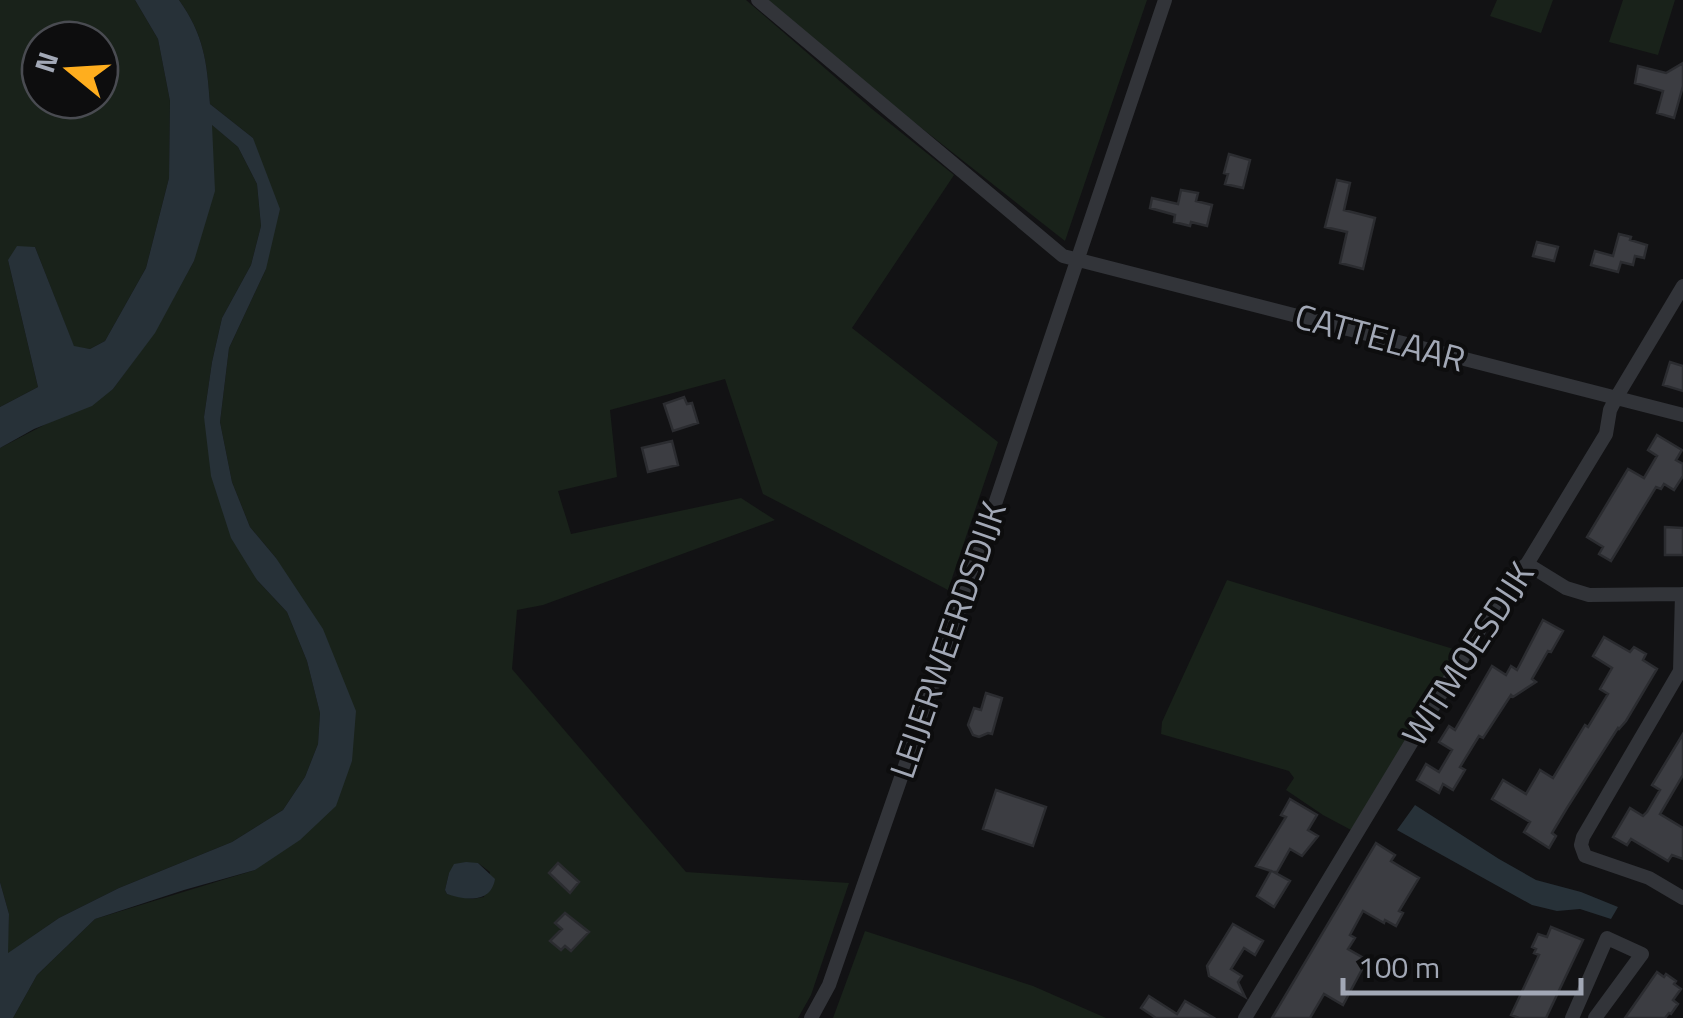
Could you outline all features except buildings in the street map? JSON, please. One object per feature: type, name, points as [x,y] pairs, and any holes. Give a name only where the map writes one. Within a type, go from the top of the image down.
[{"type":"street","points":[[758,0],[1064,256],[1077,259]]},
{"type":"street","name":"LEIJERWEERDSDIJK","points":[[811,1018],[829,985],[1165,0]]},
{"type":"street","name":"CATTELAAR","points":[[1077,259],[1683,415]]},
{"type":"street","name":"WITMOESDIJK","points":[[1244,1018],[1512,576],[1527,564],[1606,434],[1616,398],[1683,286]]},
{"type":"street","points":[[1527,564],[1566,588],[1589,595],[1683,594],[1680,671],[1580,845],[1585,856],[1649,878],[1683,898]]},
{"type":"street","points":[[1572,1018],[1608,938],[1642,954],[1595,1018]]},
{"type":"shaded area","points":[[0,0],[135,0],[158,39],[170,101],[169,178],[146,268],[105,341],[90,349],[74,347],[35,247],[8,260],[38,387],[0,407]]},
{"type":"shaded area","points":[[135,0],[179,0],[203,49],[210,104],[253,138],[280,209],[266,269],[229,348],[220,422],[232,482],[250,527],[276,558],[323,629],[356,711],[352,761],[336,806],[300,840],[255,870],[95,919],[37,975],[13,1018],[0,1018],[0,882],[9,914],[8,953],[59,918],[119,888],[232,842],[283,810],[305,777],[318,744],[320,713],[307,661],[287,612],[257,580],[231,538],[211,476],[204,417],[212,362],[222,318],[251,265],[261,226],[257,184],[238,147],[212,125],[215,191],[194,261],[155,333],[113,389],[92,406],[34,429],[0,448],[0,407],[38,387],[8,260],[17,246],[35,247],[74,346],[90,349],[105,341],[146,268],[169,178],[170,101],[158,39]]},
{"type":"shaded area","points":[[179,0],[746,0],[954,175],[852,328],[998,442],[948,590],[763,494],[725,379],[610,410],[617,477],[558,491],[571,534],[741,498],[775,520],[543,605],[517,610],[512,669],[686,872],[849,883],[811,995],[798,1018],[13,1018],[37,975],[95,919],[255,870],[352,761],[276,558],[250,527],[232,482],[220,422],[229,348],[266,269],[253,138],[210,104],[203,49]],"holes":[[[478,863],[490,872],[484,897],[472,899],[447,894],[445,890],[449,873]]]},
{"type":"shaded area","points":[[767,0],[1147,0],[1065,241],[877,93]]},
{"type":"shaded area","points":[[1497,0],[1553,0],[1541,33],[1490,16]]},
{"type":"shaded area","points":[[1623,0],[1675,0],[1658,55],[1609,42]]},
{"type":"shaded area","points":[[210,123],[238,147],[257,184],[261,226],[251,265],[222,318],[204,417],[257,580],[287,612],[307,661],[320,713],[318,744],[305,777],[283,810],[232,842],[119,888],[59,918],[7,954],[9,914],[0,882],[0,448],[113,389],[154,333],[194,261]]},
{"type":"shaded area","points":[[1227,580],[1460,651],[1353,831],[1286,790],[1294,778],[1289,771],[1161,734],[1162,722]]},
{"type":"shaded area","points":[[1415,805],[1536,880],[1618,907],[1611,919],[1580,909],[1557,911],[1532,905],[1397,830]]},
{"type":"shaded area","points":[[478,863],[495,879],[483,896],[462,898],[445,890],[454,864]]},
{"type":"shaded area","points":[[865,931],[1033,986],[1106,1018],[833,1018]]}]
